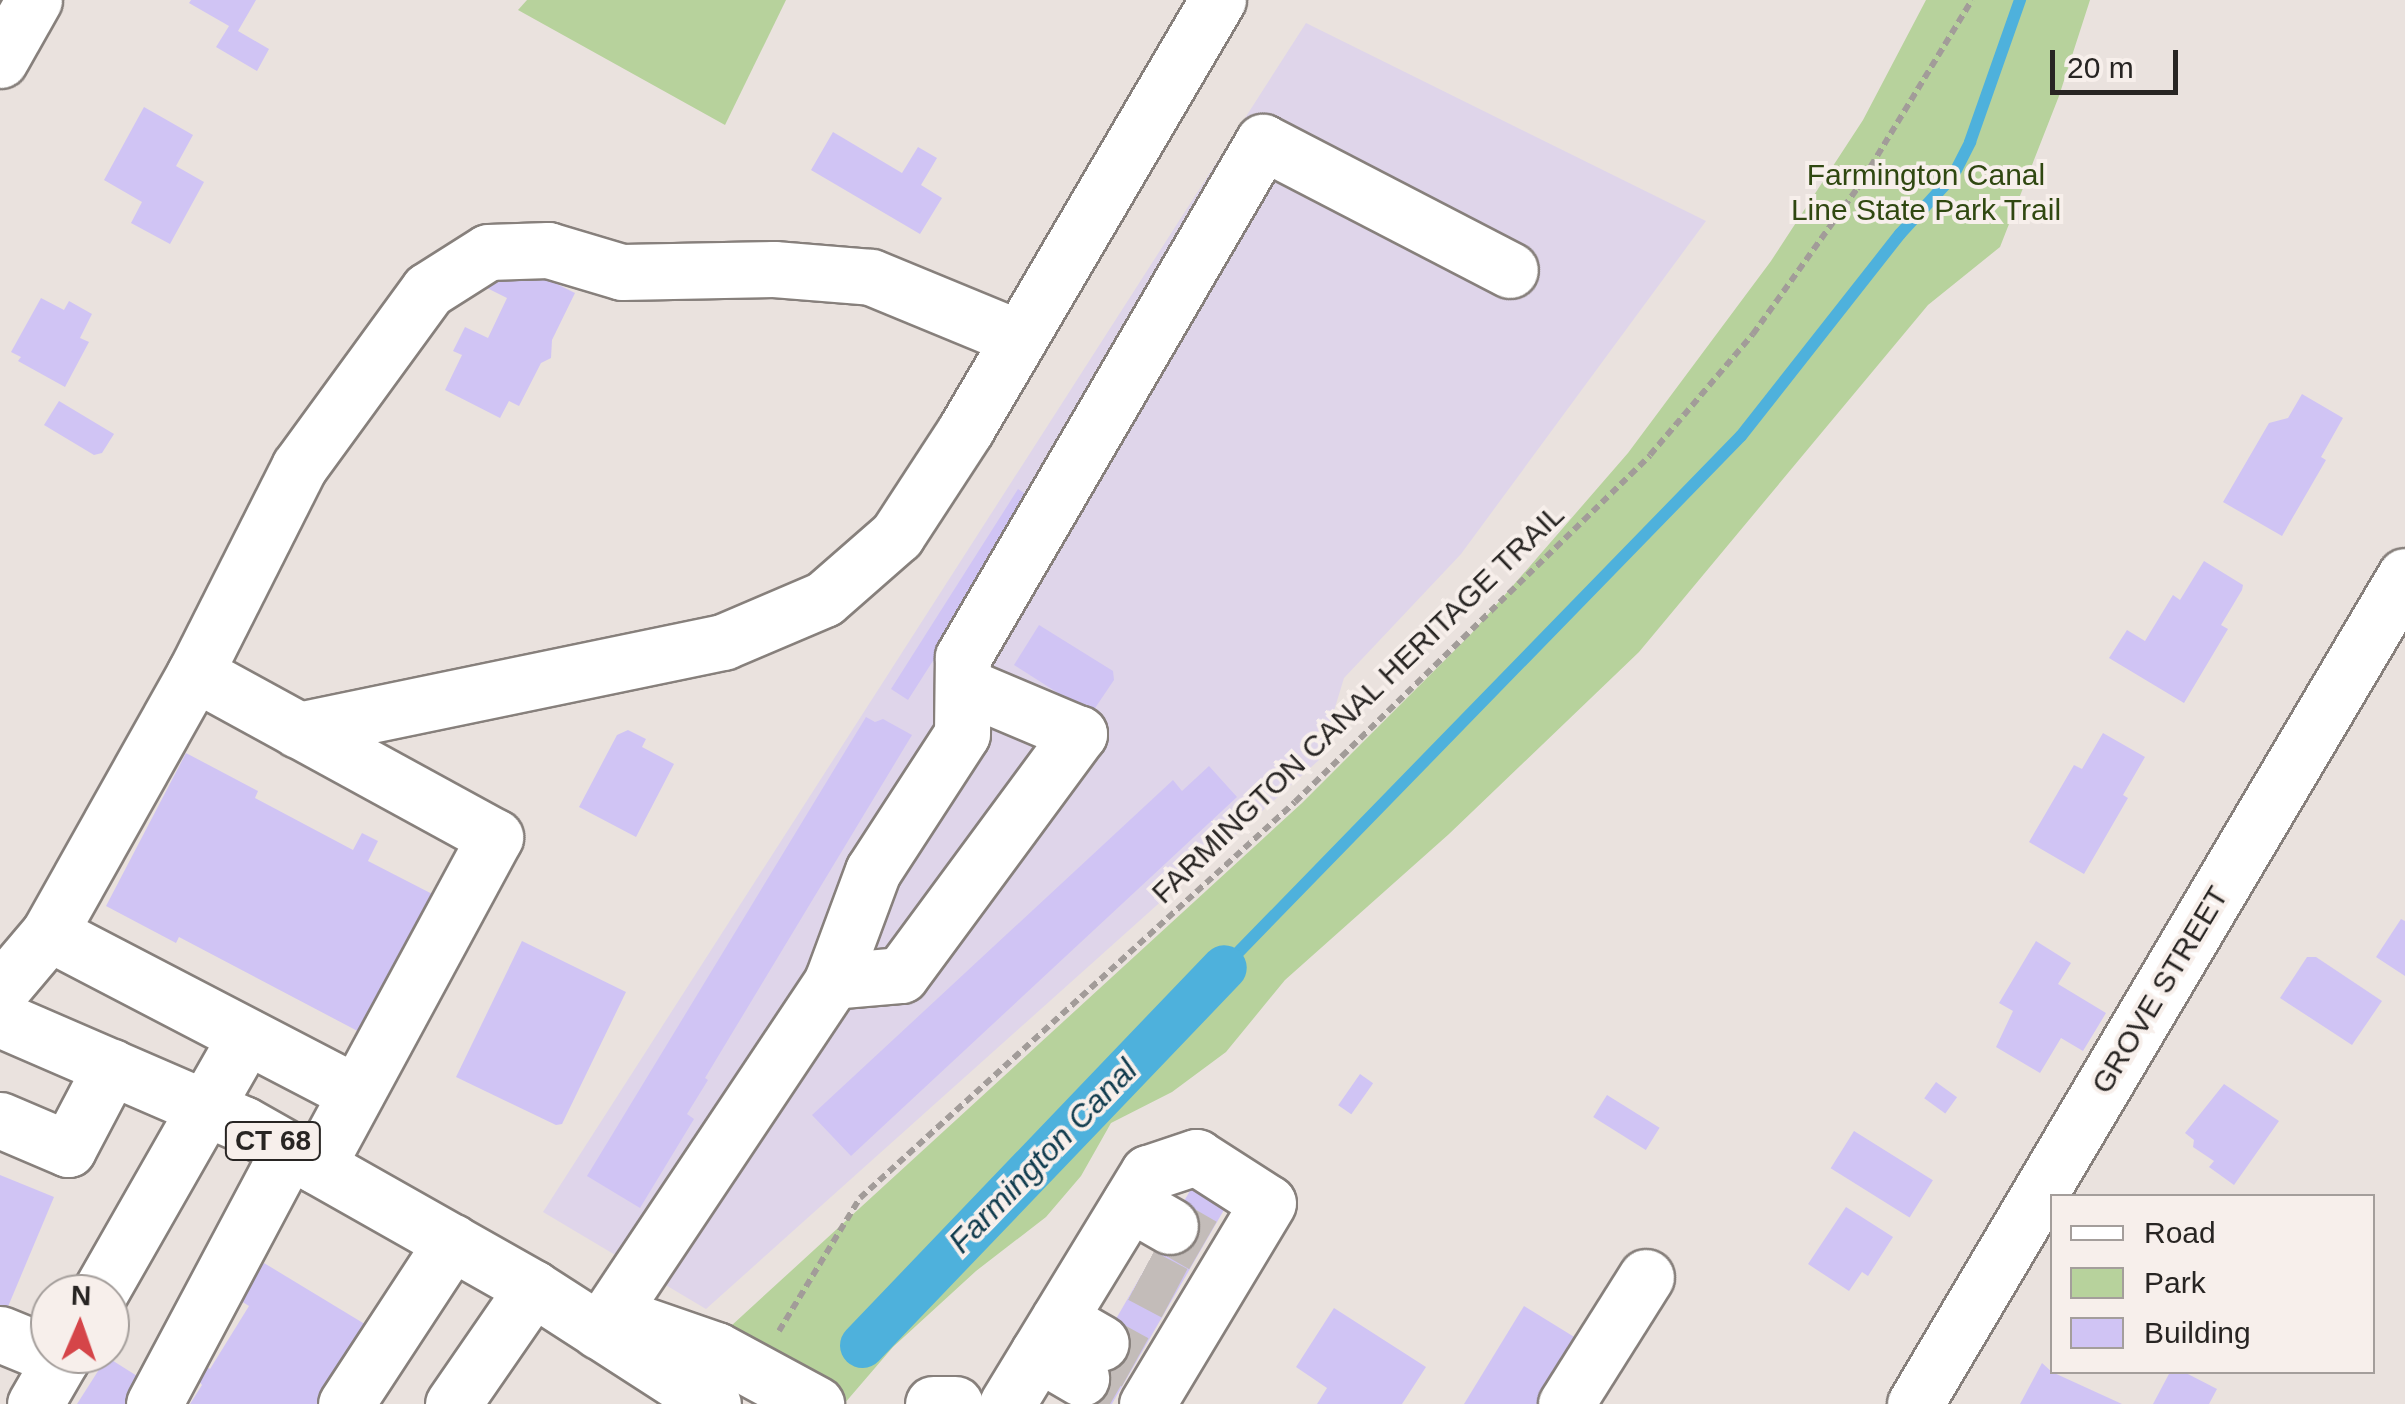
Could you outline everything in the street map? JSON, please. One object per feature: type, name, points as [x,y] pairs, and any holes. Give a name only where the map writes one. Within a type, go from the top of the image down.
[{"type":"street","points":[[0,60],[34,0]]},
{"type":"street","points":[[298,730],[723,642],[824,599],[897,536],[1218,0]]},
{"type":"street","points":[[604,1322],[832,982],[873,871],[962,734],[963,657],[1263,142],[1510,270]]},
{"type":"street","points":[[0,992],[49,933],[195,673],[299,467],[428,290],[488,252],[548,250],[622,272],[774,269],[871,276],[1019,338]]},
{"type":"street","name":"GROVE STREET","points":[[1915,1404],[2405,576]]},
{"type":"street","points":[[154,1404],[303,1158],[356,1094],[495,837],[195,673]]},
{"type":"street","points":[[832,982],[901,975],[1079,734],[963,685]]},
{"type":"street","points":[[49,933],[356,1094]]},
{"type":"street","name":"CT 68","points":[[0,1019],[206,1108],[303,1158],[533,1288],[604,1322],[713,1404]]},
{"type":"street","points":[[111,1274],[246,1036]]},
{"type":"street","points":[[0,1120],[68,1149],[111,1067]]},
{"type":"street","points":[[1007,1404],[1125,1338],[1184,1234],[1125,1338]]},
{"type":"street","points":[[346,1404],[452,1242]]},
{"type":"street","points":[[1566,1404],[1646,1277]]},
{"type":"street","points":[[453,1404],[533,1288]]},
{"type":"street","name":"CT 68","points":[[604,1322],[716,1350],[816,1404]]},
{"type":"street","points":[[0,1334],[30,1356]]},
{"type":"street","points":[[933,1404],[955,1404]]},
{"type":"path","name":"FARMINGTON CANAL HERITAGE TRAIL","points":[[757,1371],[860,1198],[1295,802],[1650,454],[1753,334],[1857,190],[1972,0]]},
{"type":"shaded area","points":[[1306,23],[1706,221],[1461,554],[1344,678],[1319,760],[706,1309],[543,1212]]},
{"type":"green space","points":[[527,0],[786,0],[725,125],[518,10]]},
{"type":"green space","name":"Farmington Canal Line State Park Trail","points":[[1926,0],[2090,0],[2059,96],[2000,247],[1928,305],[1639,652],[1449,834],[1285,980],[1226,1052],[1172,1092],[1111,1123],[1081,1176],[1046,1217],[976,1271],[893,1347],[844,1404],[719,1337],[1302,803],[1471,634],[1628,453],[1771,261],[1863,120]]},
{"type":"building","points":[[256,0],[238,31],[269,49],[257,71],[216,47],[229,26],[189,3]]},
{"type":"building","points":[[144,107],[193,135],[176,166],[204,182],[170,244],[131,223],[142,202],[104,180]]},
{"type":"building","points":[[833,132],[902,173],[918,147],[937,158],[921,185],[942,198],[920,234],[811,170]]},
{"type":"building","points":[[501,256],[575,293],[552,340],[551,358],[541,363],[519,406],[509,401],[500,418],[445,390],[462,355],[453,351],[465,327],[488,338],[507,298],[485,287]]},
{"type":"building","points":[[41,298],[64,310],[69,301],[92,314],[80,338],[89,342],[65,387],[18,361],[21,357],[11,352]]},
{"type":"building","points":[[2302,394],[2343,418],[2321,457],[2326,460],[2282,536],[2223,502],[2269,423],[2288,418]]},
{"type":"building","points":[[59,401],[114,434],[102,453],[94,455],[44,425]]},
{"type":"building","points":[[1018,489],[1029,496],[960,606],[966,609],[908,700],[891,689]]},
{"type":"building","points":[[2204,561],[2243,585],[2221,625],[2228,629],[2184,703],[2109,658],[2127,630],[2145,641],[2173,595],[2180,600]]},
{"type":"building","points":[[1039,625],[1113,671],[1114,680],[1091,714],[1014,665]]},
{"type":"building","points":[[866,717],[875,722],[883,719],[912,735],[705,1078],[708,1080],[687,1114],[694,1119],[640,1208],[587,1176]]},
{"type":"building","points":[[628,730],[646,739],[642,747],[674,764],[636,837],[579,807],[617,735]]},
{"type":"building","points":[[2103,733],[2145,757],[2123,795],[2128,798],[2084,874],[2029,842],[2074,765],[2082,769]]},
{"type":"building","points":[[186,753],[258,791],[255,798],[353,850],[362,833],[378,841],[368,861],[440,898],[367,1036],[179,937],[176,943],[106,906]]},
{"type":"building","points":[[1209,766],[1237,797],[851,1156],[812,1115],[1173,780],[1182,791]]},
{"type":"building","points":[[2401,919],[2405,921],[2405,976],[2376,957]]},
{"type":"building","points":[[522,941],[626,992],[562,1124],[556,1125],[456,1077]]},
{"type":"building","points":[[2036,941],[2071,963],[2058,984],[2106,1013],[2083,1051],[2061,1038],[2040,1073],[1996,1047],[2013,1011],[1999,1003]]},
{"type":"building","points":[[2307,957],[2316,957],[2382,1001],[2352,1045],[2280,998]]},
{"type":"building","points":[[1360,1074],[1373,1083],[1351,1114],[1338,1105]]},
{"type":"building","points":[[1936,1082],[1957,1097],[1945,1113],[1924,1098]]},
{"type":"building","points":[[2224,1084],[2279,1121],[2234,1185],[2209,1167],[2214,1161],[2193,1147],[2194,1140],[2185,1133]]},
{"type":"building","points":[[1607,1095],[1660,1128],[1646,1150],[1593,1117]]},
{"type":"building","points":[[1854,1131],[1933,1180],[1910,1218],[1831,1168]]},
{"type":"building","points":[[0,1175],[54,1197],[7,1309],[0,1306]]},
{"type":"building","points":[[1191,1189],[1225,1208],[1112,1404],[1067,1404]]},
{"type":"building","points":[[1846,1207],[1893,1237],[1868,1276],[1862,1272],[1849,1291],[1808,1264]]},
{"type":"building","points":[[264,1263],[368,1326],[320,1404],[190,1404],[202,1385],[198,1380],[206,1366],[210,1369],[249,1306],[233,1296],[245,1278],[252,1281]]},
{"type":"building","points":[[1524,1306],[1584,1343],[1546,1404],[1464,1404]]},
{"type":"building","points":[[1334,1308],[1426,1367],[1402,1404],[1317,1404],[1327,1388],[1296,1367]]},
{"type":"building","points":[[2042,1363],[2050,1374],[2122,1404],[2020,1404]]},
{"type":"building","points":[[130,1372],[145,1381],[131,1404],[77,1404],[96,1374]]},
{"type":"building","points":[[2169,1374],[2188,1374],[2217,1389],[2209,1404],[2153,1404]]},
{"type":"waterway","points":[[1224,967],[1741,436],[1900,234],[1953,176],[1970,142],[2020,0]]},
{"type":"waterway","name":"Farmington Canal","points":[[862,1345],[1224,967]]},
{"type":"tunnel","points":[[1170,1226],[1203,1245]]},
{"type":"tunnel","points":[[1141,1275],[1175,1293]]},
{"type":"tunnel","points":[[1101,1343],[1135,1362]]},
{"type":"tunnel","points":[[1081,1378],[1114,1397]]}]
